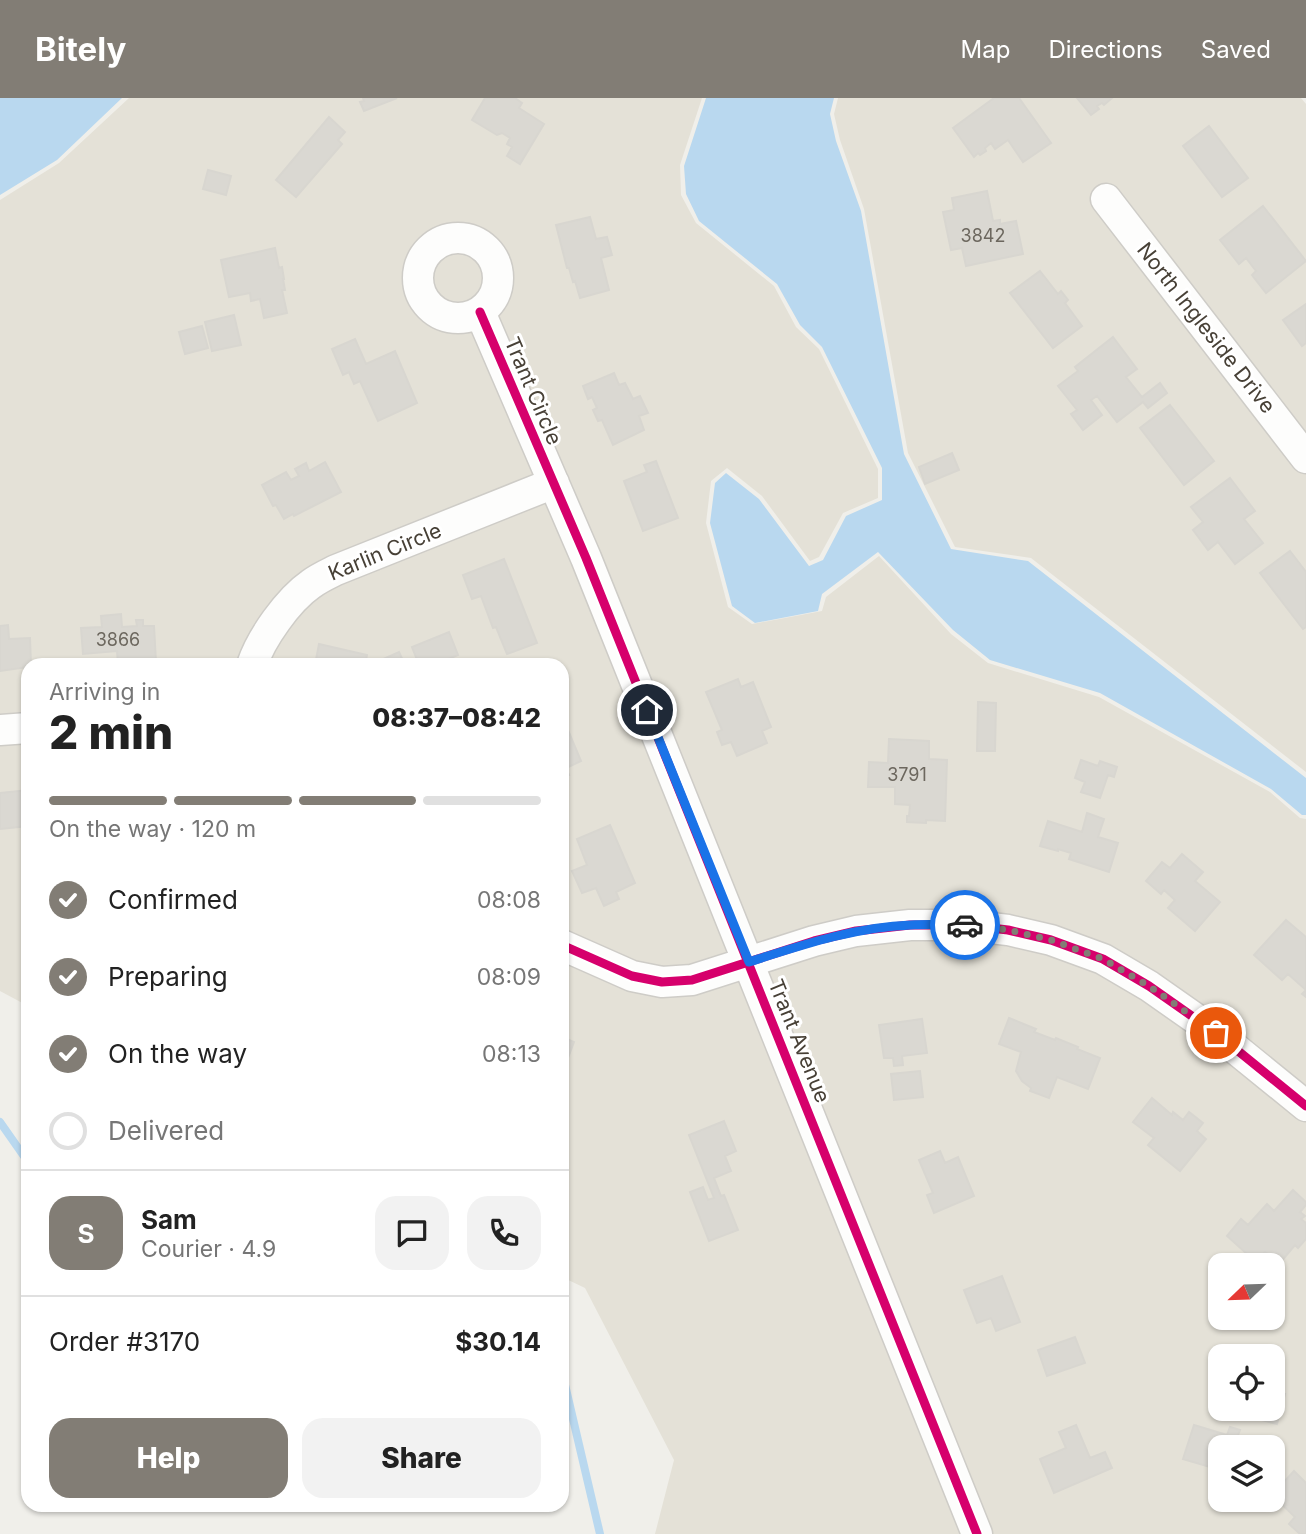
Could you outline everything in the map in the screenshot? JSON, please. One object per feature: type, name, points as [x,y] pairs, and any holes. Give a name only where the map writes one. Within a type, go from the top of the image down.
[{"type":"street","name":"North Ingleside Drive","points":[[1106,199],[1306,458]]},
{"type":"street","name":"Trant Circle","points":[[480,312],[554,483]]},
{"type":"street","name":"Karlin Circle","points":[[256,658],[269,632],[289,604],[311,584],[336,570],[554,483]]},
{"type":"street","name":"Trant Avenue","points":[[554,483],[977,1534]]},
{"type":"street","points":[[0,730],[21,728]]},
{"type":"street","points":[[569,948],[632,976],[662,982],[692,980],[814,941],[856,931],[910,925],[965,925],[1008,930],[1051,940],[1103,959],[1149,986],[1216,1033],[1306,1106]]},
{"type":"shaded area","points":[[129,98],[702,98],[680,165],[681,195],[696,223],[774,286],[796,327],[819,349],[878,469],[878,498],[843,513],[819,557],[810,561],[762,496],[727,468],[711,481],[706,523],[728,607],[752,624],[822,611],[826,597],[879,556],[951,634],[988,663],[1099,697],[1270,792],[1300,818],[1306,819],[1306,1534],[655,1534],[674,1460],[585,1288],[569,1280],[569,658],[21,658],[21,1002],[0,991],[0,200],[59,163]]},
{"type":"shaded area","points":[[838,98],[1301,98],[1306,104],[1306,772],[1031,558],[955,547],[908,453],[864,209],[840,140],[834,114]]},
{"type":"water","points":[[0,98],[122,98],[57,160],[0,195]]},
{"type":"water","points":[[706,98],[834,98],[830,114],[836,141],[861,211],[904,454],[951,549],[1028,561],[1306,778],[1306,815],[1302,815],[1271,789],[1100,693],[990,660],[953,630],[878,552],[822,594],[818,611],[755,623],[732,606],[710,523],[715,483],[726,473],[759,499],[809,566],[823,560],[846,516],[882,500],[882,468],[822,347],[800,325],[777,284],[699,221],[686,194],[684,166]]},
{"type":"building","points":[[363,98],[397,98],[364,111],[360,102],[364,101]]},
{"type":"building","points":[[485,98],[515,98],[522,103],[519,108],[544,124],[520,164],[507,156],[512,147],[507,144],[510,138],[502,133],[497,135],[472,120]]},
{"type":"building","points":[[994,98],[1019,98],[1051,143],[1023,162],[1008,140],[995,149],[991,143],[985,148],[986,151],[974,157],[953,128]]},
{"type":"building","points":[[1077,98],[1112,98],[1104,105],[1102,103],[1097,106],[1099,109],[1091,115]]},
{"type":"building","points":[[329,117],[345,132],[338,140],[342,144],[296,197],[276,180]]},
{"type":"building","points":[[1209,126],[1248,178],[1222,197],[1183,146]]},
{"type":"building","points":[[208,170],[231,176],[226,195],[203,189]]},
{"type":"building","points":[[987,191],[993,221],[1000,220],[1000,224],[1016,221],[1023,254],[966,266],[962,248],[951,250],[943,212],[954,210],[952,198]]},
{"type":"building","points":[[1263,206],[1306,261],[1266,293],[1252,275],[1256,271],[1246,258],[1239,264],[1220,240]]},
{"type":"building","points":[[590,217],[596,239],[607,237],[612,255],[601,258],[609,290],[580,298],[575,281],[573,282],[567,268],[556,225]]},
{"type":"building","points":[[275,248],[279,268],[282,267],[285,290],[282,290],[287,313],[264,318],[260,299],[251,301],[250,293],[229,297],[221,260]]},
{"type":"building","points":[[1040,271],[1058,294],[1061,291],[1068,300],[1065,303],[1082,326],[1053,348],[1010,293]]},
{"type":"building","points":[[1306,304],[1306,343],[1302,346],[1283,320]]},
{"type":"building","points":[[234,315],[241,345],[212,351],[205,322]]},
{"type":"building","points":[[202,326],[208,348],[185,354],[179,332]]},
{"type":"building","points":[[1113,337],[1137,369],[1126,377],[1142,397],[1160,383],[1167,393],[1148,408],[1143,402],[1117,422],[1097,396],[1091,400],[1102,415],[1083,430],[1071,414],[1077,410],[1058,386],[1078,371],[1075,367]]},
{"type":"building","points":[[355,339],[366,364],[395,351],[417,403],[378,421],[360,381],[354,384],[349,372],[343,375],[332,349]]},
{"type":"building","points":[[614,373],[619,385],[625,383],[633,399],[640,396],[648,413],[639,416],[644,430],[613,445],[602,420],[598,421],[593,410],[597,408],[592,397],[588,399],[583,386]]},
{"type":"building","points":[[1170,405],[1214,461],[1184,485],[1140,428]]},
{"type":"building","points":[[952,453],[959,470],[925,484],[919,467]]},
{"type":"building","points":[[656,461],[678,518],[643,531],[624,481],[647,472],[644,465]]},
{"type":"building","points":[[325,462],[341,492],[284,519],[276,505],[273,506],[262,485],[286,472],[291,480],[299,476],[295,469],[306,463],[309,471]]},
{"type":"building","points":[[1230,478],[1255,511],[1244,519],[1263,543],[1235,564],[1218,542],[1208,550],[1193,530],[1203,522],[1191,507]]},
{"type":"building","points":[[1290,551],[1306,572],[1306,627],[1303,629],[1260,573]]},
{"type":"building","points":[[504,559],[537,643],[507,654],[496,627],[493,628],[481,596],[472,599],[463,575]]},
{"type":"building","points":[[121,614],[122,627],[137,626],[136,620],[143,620],[143,626],[154,626],[156,658],[118,658],[117,651],[83,654],[81,628],[102,627],[101,616]]},
{"type":"building","points":[[8,625],[9,639],[30,638],[31,658],[21,658],[21,668],[0,671],[0,626]]},
{"type":"building","points":[[449,632],[458,655],[451,658],[416,658],[412,647]]},
{"type":"building","points":[[319,644],[367,655],[366,658],[316,658]]},
{"type":"building","points":[[399,652],[402,658],[386,658]]},
{"type":"building","points":[[738,679],[741,687],[753,682],[771,727],[762,731],[767,743],[737,756],[731,742],[722,745],[717,732],[722,730],[706,692]]},
{"type":"building","points":[[978,702],[996,703],[995,751],[977,751]]},
{"type":"building","points":[[569,732],[581,761],[569,767]]},
{"type":"building","points":[[889,739],[929,741],[929,759],[947,760],[945,821],[907,822],[910,805],[895,804],[895,787],[868,787],[869,762],[888,763]]},
{"type":"building","points":[[1081,760],[1098,766],[1100,761],[1117,767],[1114,777],[1108,775],[1100,798],[1081,792],[1085,782],[1075,778]]},
{"type":"building","points":[[21,791],[21,827],[0,829],[0,793]]},
{"type":"building","points":[[1087,813],[1104,819],[1098,837],[1118,843],[1109,872],[1069,859],[1071,853],[1040,846],[1048,821],[1082,832]]},
{"type":"building","points":[[610,825],[635,883],[616,892],[619,899],[604,906],[596,888],[582,893],[572,871],[587,865],[577,839]]},
{"type":"building","points":[[1182,854],[1203,872],[1195,881],[1220,902],[1195,931],[1168,908],[1175,900],[1164,890],[1161,894],[1146,881],[1162,862],[1170,868]]},
{"type":"building","points":[[1286,920],[1306,937],[1306,990],[1288,974],[1282,980],[1254,955]]},
{"type":"building","points":[[1009,1018],[1036,1029],[1034,1032],[1055,1040],[1056,1038],[1100,1058],[1088,1089],[1057,1077],[1049,1098],[1030,1091],[1031,1088],[1022,1081],[1016,1071],[1021,1052],[999,1044]]},
{"type":"building","points":[[922,1019],[927,1053],[902,1056],[903,1065],[894,1066],[893,1058],[884,1058],[879,1025]]},
{"type":"building","points":[[569,1040],[574,1042],[569,1055]]},
{"type":"building","points":[[920,1071],[923,1097],[894,1100],[891,1074]]},
{"type":"building","points":[[1152,1098],[1172,1115],[1173,1112],[1183,1120],[1189,1112],[1203,1123],[1197,1131],[1206,1139],[1180,1171],[1148,1145],[1154,1138],[1133,1122]]},
{"type":"building","points":[[724,1121],[736,1151],[725,1156],[731,1171],[714,1178],[738,1230],[709,1241],[690,1192],[703,1187],[708,1200],[714,1198],[689,1135]]},
{"type":"building","points":[[940,1151],[945,1163],[958,1157],[974,1196],[934,1213],[927,1195],[933,1193],[919,1160]]},
{"type":"building","points":[[1293,1190],[1306,1202],[1300,1212],[1305,1216],[1301,1219],[1306,1223],[1306,1239],[1298,1248],[1295,1245],[1285,1257],[1285,1253],[1246,1253],[1227,1236],[1241,1219],[1248,1225],[1267,1204],[1274,1211]]},
{"type":"building","points":[[1002,1276],[1020,1322],[996,1331],[991,1318],[977,1323],[964,1290]]},
{"type":"building","points":[[1075,1337],[1085,1363],[1047,1376],[1038,1350]]},
{"type":"building","points":[[1076,1425],[1090,1458],[1105,1452],[1112,1468],[1054,1493],[1040,1459],[1066,1448],[1059,1432]]},
{"type":"building","points":[[1194,1425],[1227,1435],[1208,1435],[1208,1466],[1183,1459]]},
{"type":"building","points":[[1230,1427],[1240,1430],[1238,1435],[1227,1435]]},
{"type":"building","points":[[1294,1471],[1306,1483],[1306,1534],[1300,1534],[1289,1524],[1295,1517],[1285,1507],[1285,1481]]},
{"type":"waterway","points":[[0,1122],[21,1152]]},
{"type":"waterway","points":[[569,1402],[600,1534]]},
{"type":"cycle path","points":[[480,312],[586,558],[977,1534]]},
{"type":"cycle path","points":[[569,948],[632,976],[662,982],[692,980],[814,941],[856,931],[910,925],[965,925],[1008,930],[1051,940],[1103,959],[1149,986],[1216,1033],[1306,1106]]},
{"type":"way so far","points":[[965,925],[1008,930],[1051,940],[1103,959],[1149,986],[1216,1033]]},
{"type":"route","points":[[647,710],[749,962],[856,931],[910,925],[965,925]]}]
